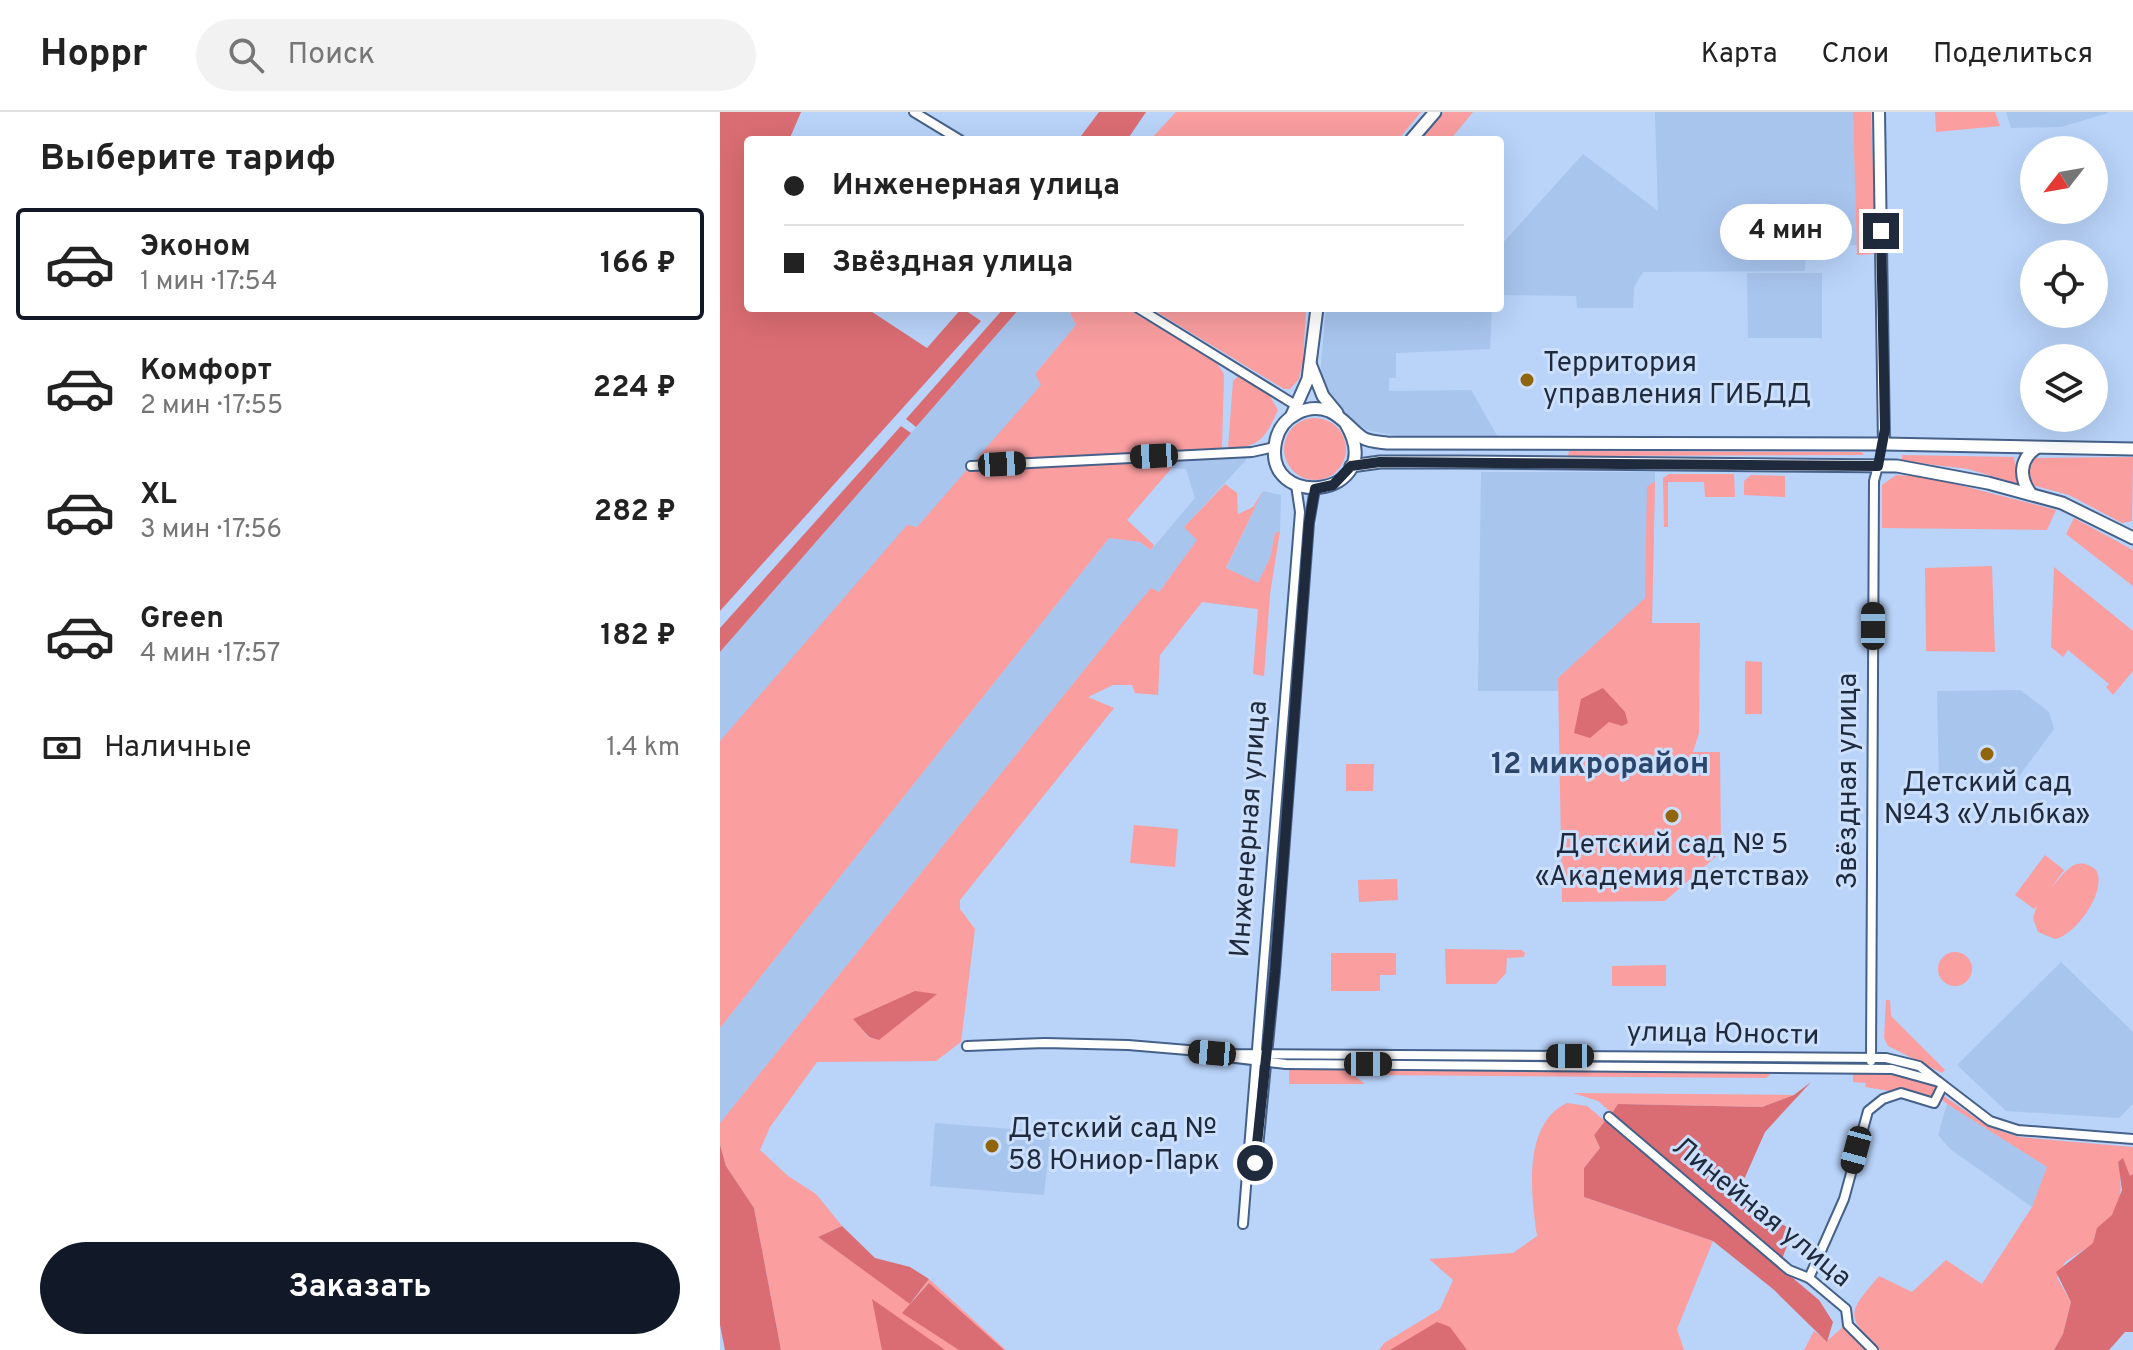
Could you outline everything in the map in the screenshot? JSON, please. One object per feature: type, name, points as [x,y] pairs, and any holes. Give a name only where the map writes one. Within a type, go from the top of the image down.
[{"type":"main road","points":[[1414,136],[1435,112]]},
{"type":"main road","points":[[1275,447],[1280,429],[1294,411],[1311,365],[1317,312]]},
{"type":"main road","points":[[1311,365],[1323,396],[1344,421],[1366,440],[1387,443],[1884,444],[2133,449]]},
{"type":"main road","points":[[1294,411],[1317,409],[1344,421],[1355,444],[1351,466],[1333,485],[1315,489],[1296,485]]},
{"type":"main road","name":"Звёздная улица","points":[[1878,466],[1884,444]]},
{"type":"main road","name":"Инженерная улица","points":[[1275,447],[1282,472],[1296,485]]},
{"type":"main road","points":[[2031,494],[2022,471],[2027,456],[2036,448]]},
{"type":"main road","points":[[1351,466],[1380,462],[1878,466],[1939,473],[2031,494],[2062,503],[2131,534]]},
{"type":"street","points":[[914,112],[953,136]]},
{"type":"street","name":"Звёздная улица","points":[[1879,112],[1884,444]]},
{"type":"street","points":[[1144,312],[1294,411]]},
{"type":"street","points":[[971,466],[1252,452],[1275,447]]},
{"type":"street","name":"Звёздная улица","points":[[1871,1063],[1874,481],[1878,466]]},
{"type":"street","name":"Инженерная улица","points":[[1243,1224],[1246,1177],[1257,1158],[1261,1058],[1300,512],[1296,485]]},
{"type":"street","name":"Инженерная улица","points":[[1261,1058],[1309,523],[1315,489]]},
{"type":"street","name":"улица Юности","points":[[967,1046],[1115,1044],[1261,1058],[1871,1063],[1941,1084],[1990,1121],[2018,1130],[2133,1139]]},
{"type":"street","points":[[1809,1278],[1844,1199],[1868,1111],[1883,1099],[1901,1093],[1934,1103],[1941,1084]]},
{"type":"street","name":"Линейная улица","points":[[1609,1117],[1789,1270],[1809,1278],[1846,1309],[1848,1325],[1873,1350]]},
{"type":"shaded area","points":[[720,112],[801,112],[791,136],[744,136],[744,312],[872,312],[927,348],[958,312],[968,312],[981,321],[720,611]]},
{"type":"shaded area","points":[[1099,112],[1146,112],[1130,136],[1081,136]]},
{"type":"shaded area","points":[[1176,112],[1421,112],[1401,136],[1154,136]]},
{"type":"shaded area","points":[[1444,112],[1473,112],[1453,136],[1424,136]]},
{"type":"shaded area","points":[[1655,112],[1853,112],[1857,245],[1806,246],[1805,271],[1643,272],[1634,287],[1633,308],[1577,308],[1576,296],[1504,295],[1504,242],[1583,154],[1658,211]]},
{"type":"shaded area","points":[[1853,112],[1871,112],[1876,254],[1857,255]]},
{"type":"shaded area","points":[[1935,112],[1995,112],[2000,126],[1936,132]]},
{"type":"shaded area","points":[[2006,112],[2108,113],[2061,127],[2011,128]]},
{"type":"shaded area","points":[[1747,273],[1822,273],[1822,338],[1748,338]]},
{"type":"shaded area","points":[[1000,312],[1017,312],[916,427],[906,419]]},
{"type":"shaded area","points":[[1017,312],[1069,312],[1076,325],[1035,374],[1042,385],[917,528],[720,741],[720,652]]},
{"type":"shaded area","points":[[1133,312],[1216,362],[1224,374],[1222,449],[1175,451],[1170,470],[1127,520],[1154,545],[1151,550],[1140,542],[1109,538],[720,1028],[720,741],[907,525],[917,527],[1041,385],[1035,374],[1076,325],[1070,313]]},
{"type":"shaded area","points":[[1157,312],[1306,312],[1299,379],[1290,389],[1284,389]]},
{"type":"shaded area","points":[[1326,312],[1492,312],[1490,349],[1396,353],[1396,378],[1389,378],[1389,391],[1471,390],[1499,439],[1407,438],[1367,430],[1336,406],[1320,375]]},
{"type":"shaded area","points":[[1238,376],[1268,393],[1278,410],[1260,440],[1239,448],[1228,448],[1233,381]]},
{"type":"shaded area","points":[[1315,418],[1327,420],[1337,427],[1344,437],[1344,461],[1337,471],[1327,478],[1315,480],[1303,478],[1293,471],[1286,461],[1284,449],[1286,437],[1293,427],[1303,420]]},
{"type":"shaded area","points":[[901,426],[911,433],[720,652],[720,628]]},
{"type":"shaded area","points":[[1245,448],[1246,460],[1184,527],[1198,540],[1158,593],[1130,613],[720,1123],[720,1028],[1109,538],[1140,542],[1151,550],[1195,498],[1186,469],[1168,468],[1175,451]]},
{"type":"shaded area","points":[[1569,451],[1862,452],[1864,455],[1568,456]]},
{"type":"shaded area","points":[[1902,455],[2014,457],[2018,484],[1968,469],[1902,461]]},
{"type":"shaded area","points":[[2133,457],[2132,521],[2122,523],[2069,495],[2032,485],[2027,478],[2032,458]]},
{"type":"shaded area","points":[[1481,472],[1655,472],[1652,623],[1630,612],[1558,678],[1558,691],[1478,691]]},
{"type":"shaded area","points":[[1669,474],[1734,474],[1735,497],[1705,497],[1704,482],[1668,482],[1668,527],[1664,527],[1663,478]]},
{"type":"shaded area","points":[[1751,475],[1785,476],[1785,497],[1744,495],[1744,481]]},
{"type":"shaded area","points":[[1896,475],[1928,477],[2056,510],[2047,530],[1882,528],[1882,485]]},
{"type":"shaded area","points":[[1655,481],[1652,623],[1700,623],[1699,733],[1693,752],[1720,752],[1721,852],[1665,901],[1562,902],[1558,678],[1645,598],[1647,487]]},
{"type":"shaded area","points":[[1225,484],[1237,493],[1238,514],[1253,507],[1263,491],[1226,568],[1258,583],[1270,558],[1275,533],[1280,531],[1270,594],[1264,676],[1253,674],[1258,609],[1202,602],[1160,655],[1158,695],[1135,693],[1132,685],[1113,685],[1088,697],[1114,708],[960,900],[960,909],[975,929],[961,1042],[936,1061],[817,1062],[770,1127],[760,1150],[788,1176],[816,1194],[842,1226],[818,1237],[911,1304],[929,1279],[1006,1350],[781,1350],[754,1208],[726,1166],[720,1145],[720,1123],[1130,613],[1151,588],[1159,592],[1197,540],[1184,527]],"holes":[[[936,994],[903,1021],[869,1038],[854,1019]]]},
{"type":"shaded area","points":[[1263,491],[1281,495],[1280,531],[1275,534],[1270,558],[1258,583],[1226,569]]},
{"type":"shaded area","points":[[2074,518],[2133,550],[2133,586],[2066,534]]},
{"type":"shaded area","points":[[1992,566],[1995,652],[1926,651],[1925,568]]},
{"type":"shaded area","points":[[2054,567],[2133,631],[2133,671],[2113,695],[2106,687],[2109,684],[2068,650],[2063,657],[2051,647]]},
{"type":"shaded area","points":[[1745,661],[1762,662],[1762,714],[1745,714]]},
{"type":"shaded area","points":[[1603,688],[1625,712],[1628,723],[1622,726],[1609,722],[1590,738],[1574,733],[1581,699]]},
{"type":"shaded area","name":"Детский сад №43 «Улыбка»","points":[[2020,690],[2049,712],[2054,729],[2017,779],[1939,781],[1937,691]]},
{"type":"shaded area","points":[[1346,764],[1374,764],[1373,791],[1346,791]]},
{"type":"shaded area","points":[[1134,825],[1178,829],[1175,867],[1130,863]]},
{"type":"shaded area","points":[[2045,855],[2064,870],[2051,888],[2076,864],[2089,865],[2096,870],[2099,879],[2094,900],[2080,921],[2055,939],[2038,932],[2033,918],[2037,906],[2034,909],[2015,895]]},
{"type":"shaded area","points":[[1397,879],[1398,900],[1359,902],[1358,880]]},
{"type":"shaded area","points":[[1445,949],[1522,950],[1525,953],[1524,957],[1507,958],[1506,973],[1496,984],[1446,984]]},
{"type":"shaded area","points":[[1955,952],[1967,957],[1972,969],[1967,981],[1955,986],[1943,981],[1938,969],[1943,957]]},
{"type":"shaded area","points":[[1331,953],[1396,953],[1396,975],[1380,975],[1380,991],[1331,991]]},
{"type":"shaded area","points":[[2061,962],[2133,1032],[2133,1104],[2119,1118],[2006,1111],[1957,1065]]},
{"type":"shaded area","points":[[1666,965],[1666,986],[1612,986],[1612,966]]},
{"type":"shaded area","points":[[915,991],[937,994],[879,1040],[869,1037],[853,1019]]},
{"type":"shaded area","points":[[1886,1000],[1890,1000],[1891,1016],[1945,1070],[1942,1073],[1888,1046],[1884,1038]]},
{"type":"shaded area","points":[[1375,1067],[1769,1072],[1770,1075],[1766,1078],[1375,1075],[1372,1071]]},
{"type":"shaded area","points":[[1289,1068],[1347,1070],[1365,1084],[1289,1084]]},
{"type":"shaded area","points":[[1853,1072],[1899,1073],[1936,1087],[1931,1098],[1865,1087],[1866,1083],[1853,1082]]},
{"type":"shaded area","points":[[1811,1082],[1765,1132],[1735,1200],[1793,1230],[1782,1259],[1612,1113],[1618,1104],[1762,1107],[1794,1095]]},
{"type":"shaded area","points":[[1573,1093],[1794,1095],[1762,1107],[1618,1104],[1612,1113],[1598,1101]]},
{"type":"shaded area","points":[[1944,1096],[1989,1127],[2019,1137],[2133,1147],[2133,1174],[2130,1177],[2123,1159],[2118,1162],[2120,1191],[2114,1212],[2097,1232],[2094,1243],[2065,1262],[2057,1278],[2071,1302],[2063,1334],[2054,1350],[1880,1350],[1856,1321],[1856,1306],[1879,1276],[1912,1292],[1946,1260],[1982,1284],[2032,1207],[2047,1167],[1947,1104],[1940,1098]]},
{"type":"shaded area","points":[[1567,1103],[1587,1106],[1605,1121],[1594,1135],[1600,1148],[1584,1168],[1584,1197],[1713,1241],[1677,1329],[1684,1350],[1379,1350],[1384,1343],[1440,1309],[1453,1280],[1429,1259],[1513,1253],[1537,1236],[1532,1181],[1536,1144],[1542,1127],[1553,1113]]},
{"type":"shaded area","points":[[1947,1104],[2047,1167],[2032,1207],[1950,1149],[1938,1135]]},
{"type":"shaded area","points":[[1605,1121],[1819,1300],[1833,1322],[1827,1342],[1773,1289],[1713,1241],[1584,1197],[1584,1168],[1600,1148],[1594,1135]]},
{"type":"shaded area","name":"Детский сад № 58 Юниор-Парк","points":[[935,1123],[1051,1132],[1044,1195],[930,1186]]},
{"type":"shaded area","points":[[720,1145],[726,1166],[754,1208],[781,1350],[725,1350],[720,1325]]},
{"type":"shaded area","points":[[2123,1158],[2130,1176],[2133,1174],[2133,1332],[2125,1332],[2109,1350],[2054,1350],[2063,1334],[2071,1302],[2056,1272],[2093,1243],[2097,1228],[2112,1215],[2122,1190],[2118,1162]]},
{"type":"shaded area","points":[[842,1226],[875,1258],[910,1267],[929,1279],[910,1304],[818,1237]]},
{"type":"shaded area","points":[[929,1283],[1004,1350],[959,1350],[902,1313]]},
{"type":"shaded area","points":[[872,1299],[945,1350],[882,1350]]},
{"type":"shaded area","points":[[1437,1322],[1450,1327],[1467,1350],[1390,1350]]},
{"type":"shaded area","points":[[1843,1327],[1867,1350],[1804,1350],[1814,1331],[1827,1341]]},
{"type":"place","name":"Территория управления ГИБДД","points":[[1527,380]]},
{"type":"place","name":"Детский сад №43 «Улыбка»","points":[[1987,754]]},
{"type":"place","name":"Детский сад № 5 «Академия детства»","points":[[1672,816]]},
{"type":"place","name":"Детский сад № 58 Юниор-Парк","points":[[992,1146]]},
{"type":"district","name":"12 микрорайон","points":[[1600,765]]},
{"type":"route","points":[[1255,1163],[1275,972],[1309,523],[1315,489],[1333,485],[1347,474],[1351,466],[1380,462],[1878,466],[1885,429],[1881,231]]}]
